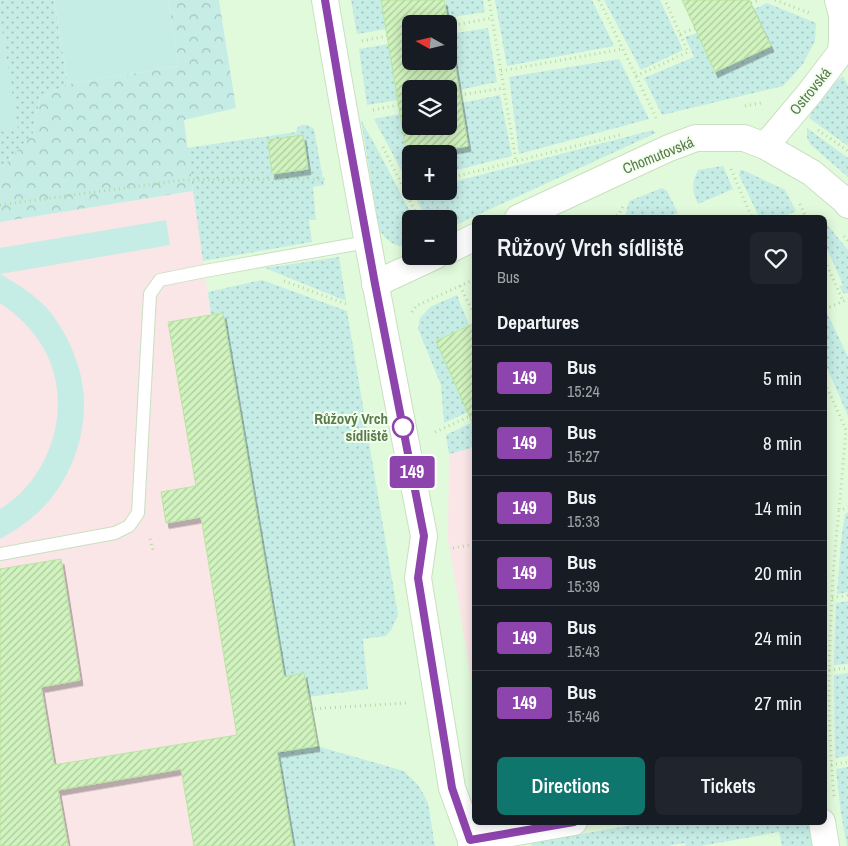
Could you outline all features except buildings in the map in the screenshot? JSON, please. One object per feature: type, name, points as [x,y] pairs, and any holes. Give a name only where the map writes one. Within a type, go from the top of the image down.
[{"type":"street","points":[[325,0],[367,242],[424,536],[418,578],[452,788],[471,843],[559,825]]},
{"type":"street","name":"Ostrovská","points":[[765,146],[809,94],[841,52],[842,16],[838,0]]},
{"type":"street","name":"Chomutovská","points":[[524,215],[669,148],[696,138],[744,138],[765,146],[812,174],[848,205]]},
{"type":"street","points":[[457,246],[472,239]]},
{"type":"street","points":[[375,284],[415,265]]},
{"type":"street","points":[[826,846],[828,813]]},
{"type":"lane","points":[[0,554],[115,533],[129,526],[138,513],[150,294],[160,280],[367,242]]},
{"type":"path","points":[[489,0],[516,161]]},
{"type":"path","points":[[599,0],[659,125]]},
{"type":"path","points":[[636,76],[688,52],[665,0]]},
{"type":"path","points":[[751,3],[759,0]]},
{"type":"path","points":[[775,0],[812,14]]},
{"type":"path","points":[[458,24],[492,18]]},
{"type":"path","points":[[680,34],[695,28]]},
{"type":"path","points":[[354,42],[388,36]]},
{"type":"path","points":[[501,71],[624,49]]},
{"type":"path","points":[[460,95],[504,88]]},
{"type":"path","points":[[365,111],[398,105]]},
{"type":"path","points":[[728,161],[751,215]]},
{"type":"path","points":[[0,205],[183,180],[332,179]]},
{"type":"path","points":[[617,215],[627,196]]},
{"type":"path","points":[[842,233],[848,241]]},
{"type":"path","points":[[827,265],[843,301]]},
{"type":"path","points":[[281,280],[354,307]]},
{"type":"path","points":[[409,316],[416,306],[472,280]]},
{"type":"path","points":[[460,286],[472,310]]},
{"type":"path","points":[[827,308],[848,299]]},
{"type":"path","points":[[827,387],[846,430],[832,598],[829,670],[831,765],[828,813]]},
{"type":"path","points":[[433,425],[434,433],[472,415]]},
{"type":"path","points":[[839,511],[848,507]]},
{"type":"path","points":[[149,533],[153,550]]},
{"type":"path","points":[[451,548],[472,544]]},
{"type":"path","points":[[832,598],[848,596]]},
{"type":"path","points":[[829,670],[848,668]]},
{"type":"path","points":[[310,709],[406,704]]},
{"type":"path","points":[[831,765],[848,762]]},
{"type":"shaded area","points":[[219,0],[848,0],[848,846],[0,846],[0,222],[193,191],[184,119],[236,108]]},
{"type":"shaded area","points":[[193,191],[211,315],[223,313],[304,673],[293,846],[0,846],[0,222]]},
{"type":"shaded area","points":[[472,448],[472,684],[448,539],[449,454]]},
{"type":"green space","points":[[0,0],[54,0],[68,84],[40,98],[33,133],[0,170]]},
{"type":"green space","points":[[54,0],[168,0],[179,66],[68,84]]},
{"type":"green space","points":[[168,0],[219,0],[236,108],[184,120],[193,191],[0,222],[0,170],[33,133],[40,98],[68,84],[179,66]]},
{"type":"green space","points":[[351,0],[381,0],[386,29],[357,34]]},
{"type":"green space","points":[[444,0],[483,0],[485,12],[458,16],[446,15]]},
{"type":"green space","points":[[495,0],[592,0],[614,46],[507,66]]},
{"type":"green space","points":[[604,0],[660,0],[683,50],[641,70]]},
{"type":"green space","points":[[767,3],[816,23],[815,41],[803,64],[783,86],[662,115],[644,78],[694,57],[685,37],[697,33],[714,70],[771,46],[754,9]]},
{"type":"green space","points":[[0,17],[18,129],[0,132]]},
{"type":"green space","points":[[488,28],[497,82],[459,90],[456,70],[458,70],[458,33]]},
{"type":"green space","points":[[389,44],[397,100],[367,105],[359,49]]},
{"type":"green space","points":[[619,59],[649,119],[519,154],[509,77]]},
{"type":"green space","points":[[843,76],[848,86],[848,146],[809,118],[820,95]]},
{"type":"green space","points":[[500,95],[512,156],[457,170],[457,148],[468,146],[461,103]]},
{"type":"green space","points":[[400,114],[405,145],[402,145],[402,172],[374,119]]},
{"type":"green space","points":[[361,120],[402,196],[402,200],[404,200],[409,210],[402,210],[402,246],[392,243],[379,229]]},
{"type":"green space","points":[[308,125],[314,129],[324,185],[313,187],[316,220],[309,220],[312,242],[203,261],[187,148],[296,132],[298,127]]},
{"type":"green space","points":[[807,128],[848,158],[848,177],[810,144],[807,137]]},
{"type":"green space","points":[[653,130],[656,133],[477,215],[472,215],[472,217],[457,224],[457,210],[422,210],[417,200],[457,200],[457,181]]},
{"type":"green space","points":[[723,166],[733,189],[698,204],[693,187],[698,170]]},
{"type":"green space","points":[[740,170],[743,170],[785,190],[796,211],[787,215],[758,215],[739,175]]},
{"type":"green space","points":[[662,188],[667,191],[678,213],[672,215],[626,215],[629,201]]},
{"type":"green space","points":[[166,220],[170,245],[0,274],[0,248]]},
{"type":"green space","points":[[827,224],[848,250],[848,293],[844,294],[839,286],[843,285],[827,249]]},
{"type":"green space","points":[[339,257],[346,301],[265,268]]},
{"type":"green space","points":[[0,274],[33,296],[46,307],[57,321],[76,359],[83,389],[84,404],[81,434],[77,449],[72,463],[57,490],[32,518],[0,539],[0,509],[18,495],[34,478],[45,458],[53,437],[57,414],[57,391],[53,368],[43,347],[19,317],[0,303]]},
{"type":"green space","points":[[262,280],[347,311],[398,615],[386,636],[363,639],[368,689],[308,697],[304,674],[284,677],[223,313],[211,315],[208,292]]},
{"type":"green space","points":[[457,295],[469,325],[436,341],[461,397],[472,406],[472,410],[444,423],[441,385],[418,329],[420,318],[430,307]]},
{"type":"green space","points":[[827,315],[848,357],[848,416],[827,368]]},
{"type":"green space","points":[[472,422],[472,448],[449,454],[446,435]]},
{"type":"green space","points":[[848,512],[848,592],[837,594],[841,541],[845,514]]},
{"type":"green space","points":[[848,601],[848,664],[834,665],[836,603]]},
{"type":"green space","points":[[848,673],[848,756],[835,758],[834,675]]},
{"type":"green space","points":[[317,746],[404,771],[419,786],[428,803],[435,846],[293,846],[277,752]]},
{"type":"green space","points":[[848,767],[848,846],[847,846],[836,769]]},
{"type":"green space","points":[[632,825],[811,825],[818,846],[782,846],[779,832],[701,846],[686,846],[685,843],[668,846],[531,846],[533,843]]},
{"type":"bus line","name":"149","points":[[325,0],[375,284],[424,536],[418,578],[452,788],[470,840],[557,825]]},
{"type":"place","name":"Růžový Vrch sídliště","points":[[403,427]]}]
